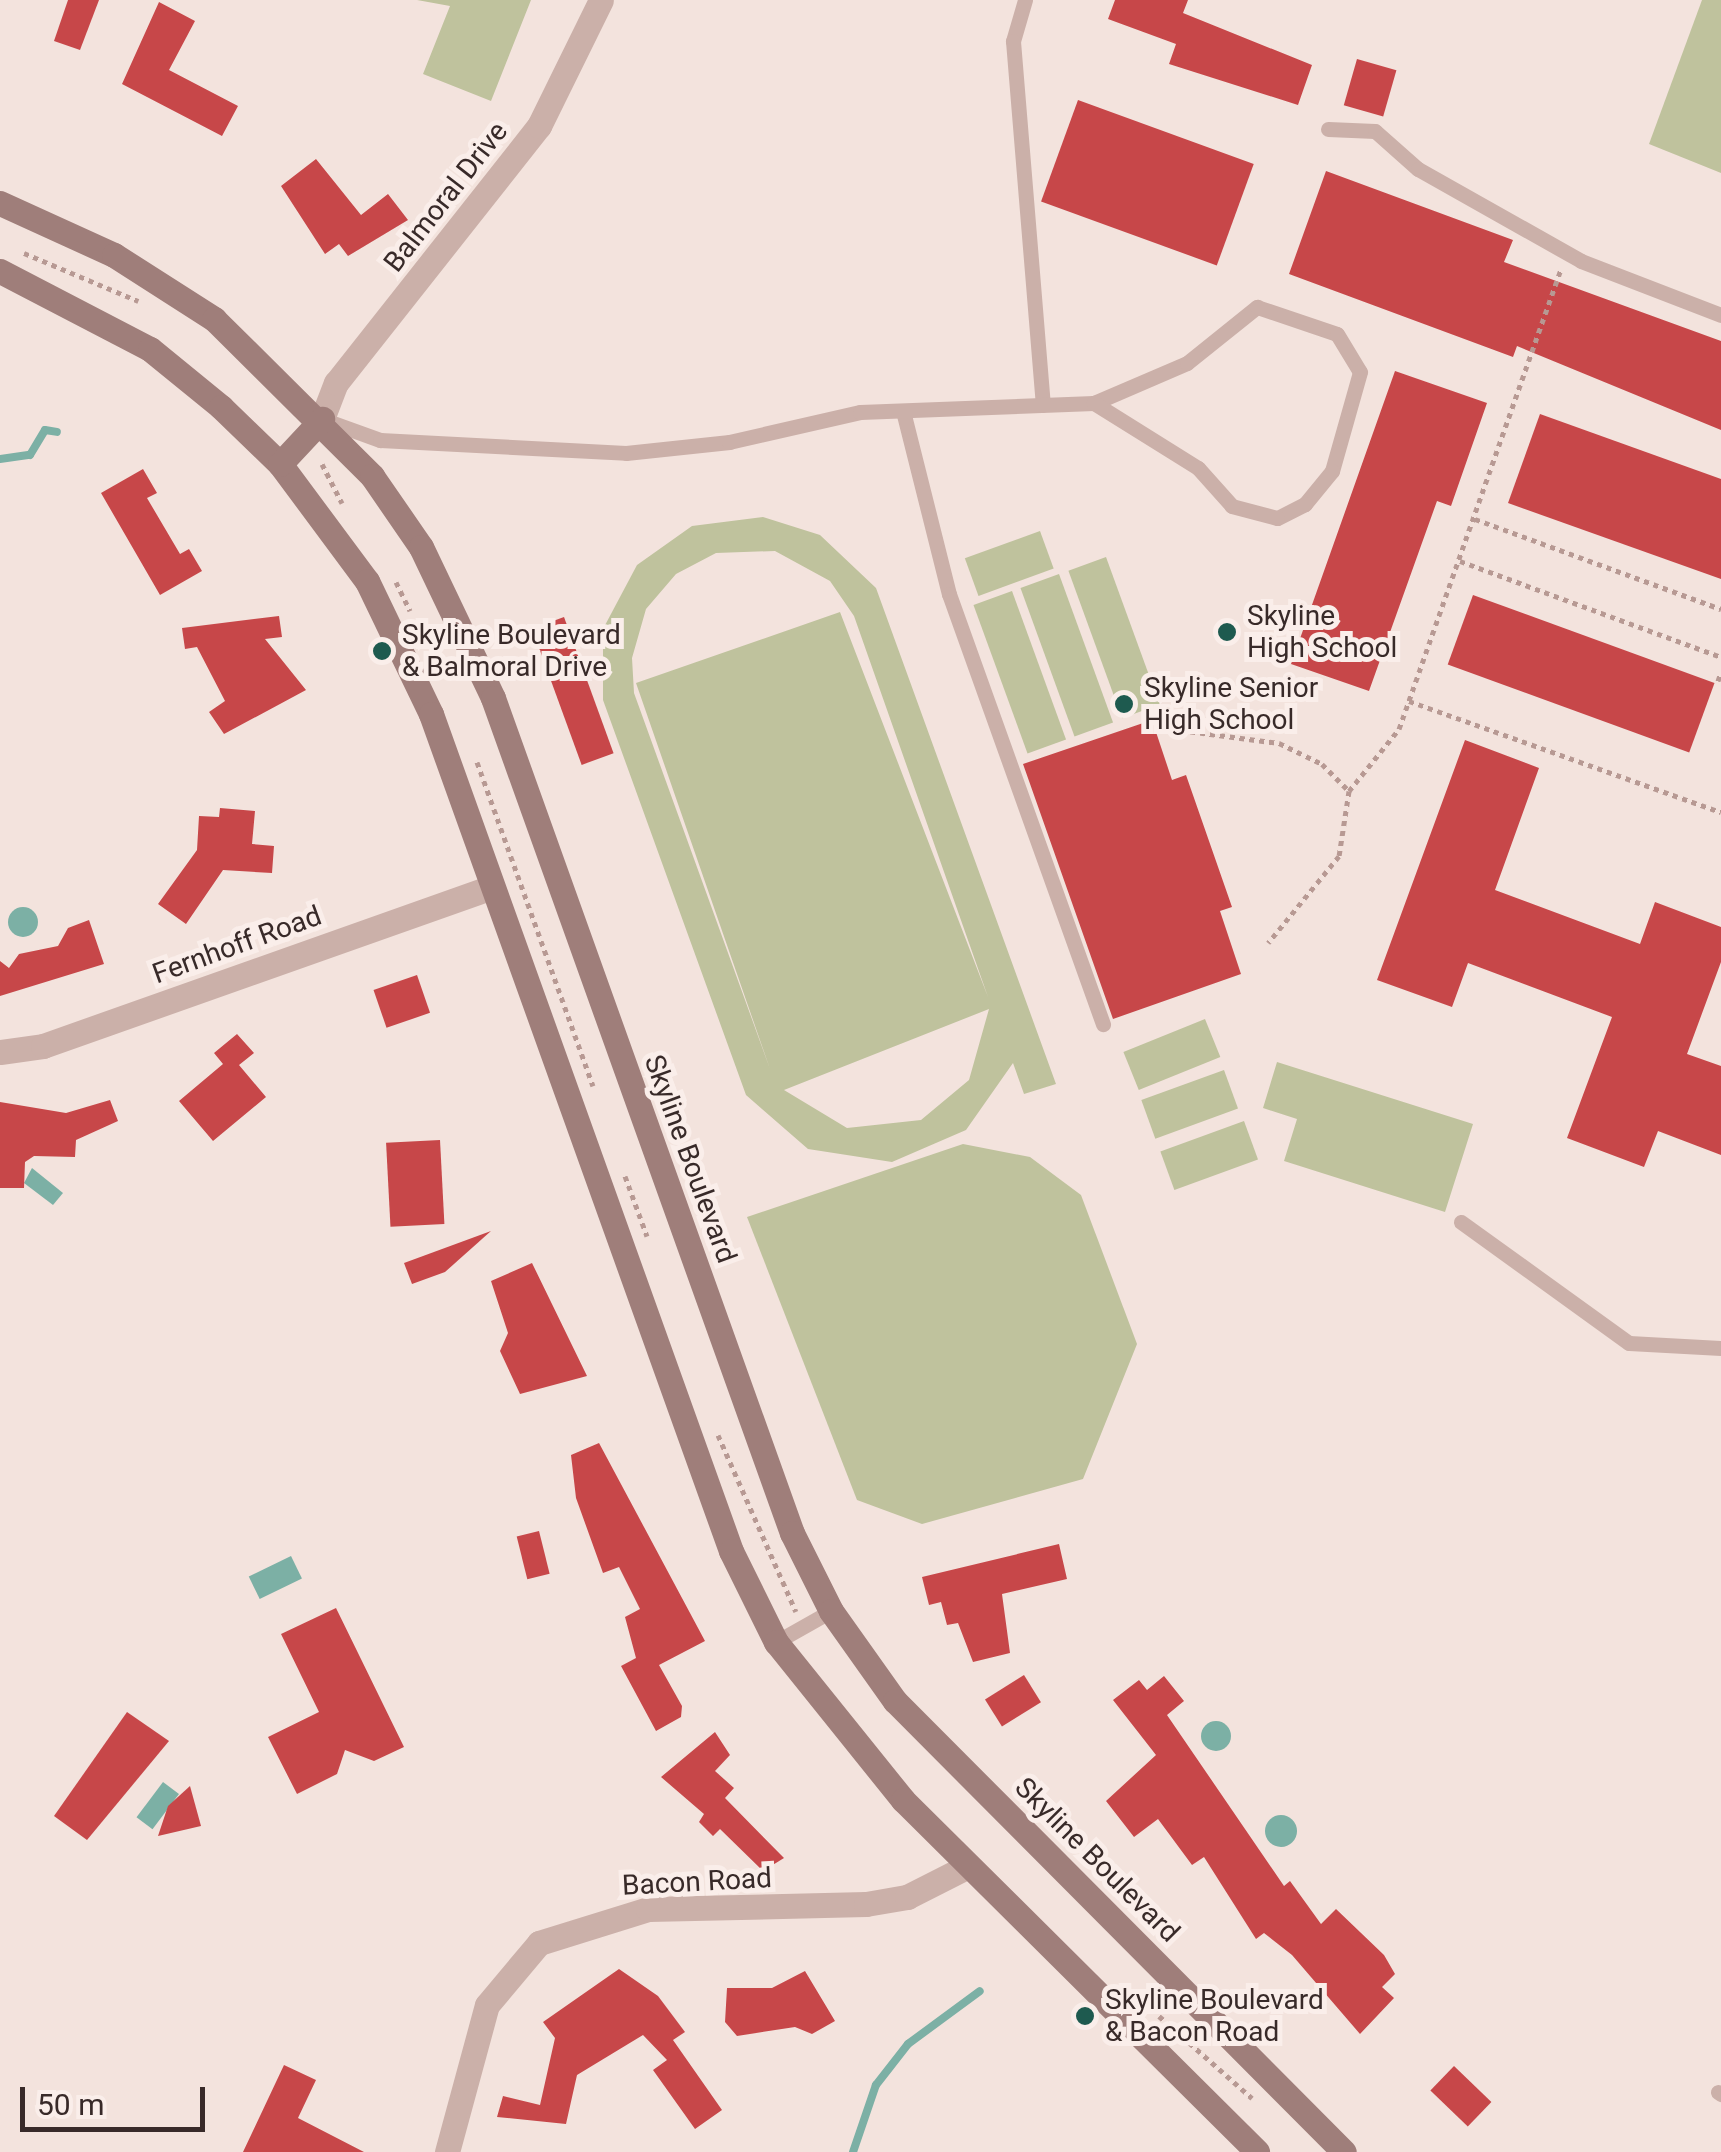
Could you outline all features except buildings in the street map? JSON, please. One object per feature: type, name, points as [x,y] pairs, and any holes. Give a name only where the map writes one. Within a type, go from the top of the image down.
[{"type":"main road","name":"Skyline Boulevard","points":[[0,203],[164,285],[264,360],[372,476],[458,614],[792,1533],[831,1611],[895,1701],[1344,2152]]},
{"type":"main road","points":[[4,258],[150,349],[280,464],[347,550],[400,643],[731,1551],[776,1642],[840,1732],[968,1866],[1257,2152]]},
{"type":"main road","points":[[280,464],[322,419]]},
{"type":"street","name":"Balmoral Drive","points":[[322,419],[336,383],[540,126],[601,0]]},
{"type":"street","name":"Fernhoff Road","points":[[0,1052],[43,1046],[492,887]]},
{"type":"street","name":"Bacon Road","points":[[448,2152],[487,2004],[540,1943],[648,1909],[866,1904],[907,1897],[968,1866]]},
{"type":"lane","points":[[1024,0],[1013,41],[1043,405]]},
{"type":"lane","points":[[1328,129],[1375,131],[1418,169],[1566,252],[1721,316]]},
{"type":"lane","points":[[322,419],[380,440],[626,453],[903,411],[1094,402],[1187,363],[1256,307],[1338,334],[1360,372],[1332,471],[1306,504],[1277,518],[1232,506],[1198,468],[1094,402]]},
{"type":"lane","points":[[903,411],[949,594],[1102,1024]]},
{"type":"lane","points":[[1461,1222],[1630,1343],[1721,1348]]},
{"type":"lane","points":[[776,1642],[831,1611]]},
{"type":"path","points":[[1268,943],[1339,856],[1349,791],[1386,755],[1476,519],[1566,252]]},
{"type":"path","points":[[4,258],[144,303]]},
{"type":"path","points":[[1476,519],[1721,609]]},
{"type":"path","points":[[1460,562],[1721,657]]},
{"type":"path","points":[[1718,682],[1721,672]]},
{"type":"path","points":[[1409,700],[1721,812]]},
{"type":"path","points":[[1180,730],[1279,742],[1322,764],[1349,791]]},
{"type":"path","points":[[1146,2004],[1264,2109]]},
{"type":"green space","points":[[417,0],[531,0],[491,101],[423,74],[450,6]]},
{"type":"green space","points":[[1702,0],[1721,0],[1721,173],[1649,144]]},
{"type":"green space","points":[[763,517],[820,535],[876,588],[1056,1084],[1024,1094],[1013,1063],[966,1130],[892,1162],[808,1149],[746,1095],[603,700],[603,629],[637,565],[692,526]],"holes":[[[775,551],[830,581],[854,616],[988,997],[840,612],[636,683],[770,1069],[634,693],[632,658],[646,609],[676,574],[716,553]],[[989,1009],[969,1080],[921,1120],[847,1128],[784,1090]]]},
{"type":"green space","points":[[1040,531],[1054,569],[979,596],[965,558]]},
{"type":"green space","points":[[1106,557],[1160,705],[1122,718],[1068,571]]},
{"type":"green space","points":[[1059,574],[1113,722],[1075,736],[1020,588]]},
{"type":"green space","points":[[1012,591],[1066,739],[1028,753],[973,605]]},
{"type":"green space","points":[[1205,1019],[1220,1057],[1139,1090],[1123,1052]]},
{"type":"green space","points":[[1277,1062],[1473,1124],[1445,1212],[1284,1161],[1297,1119],[1263,1108]]},
{"type":"green space","points":[[1224,1070],[1238,1109],[1155,1139],[1141,1100]]},
{"type":"green space","points":[[1244,1121],[1258,1160],[1174,1190],[1160,1151]]},
{"type":"green space","points":[[963,1144],[1030,1157],[1081,1195],[1137,1344],[1083,1479],[922,1524],[857,1500],[747,1217]]},
{"type":"water","points":[[23,907],[34,911],[38,922],[34,933],[23,937],[12,933],[8,922],[12,911]]},
{"type":"water","points":[[32,1168],[63,1193],[53,1205],[24,1183]]},
{"type":"water","points":[[291,1556],[302,1578],[260,1599],[249,1577]]},
{"type":"water","points":[[1216,1721],[1227,1725],[1231,1736],[1227,1747],[1216,1751],[1205,1747],[1201,1736],[1205,1725]]},
{"type":"water","points":[[163,1782],[179,1794],[152,1829],[137,1817]]},
{"type":"water","points":[[1281,1815],[1292,1820],[1297,1831],[1292,1842],[1281,1847],[1270,1842],[1265,1831],[1270,1820]]},
{"type":"waterway","points":[[0,459],[30,455],[45,430],[57,432]]},
{"type":"waterway","points":[[853,2152],[876,2085],[908,2044],[980,1991]]},
{"type":"place","name":"Skyline High School","points":[[1227,632]]},
{"type":"place","name":"Skyline Boulevard & Balmoral Drive","points":[[382,651]]},
{"type":"place","name":"Skyline Senior High School","points":[[1124,704]]},
{"type":"place","name":"Skyline Boulevard & Bacon Road","points":[[1085,2016]]}]
